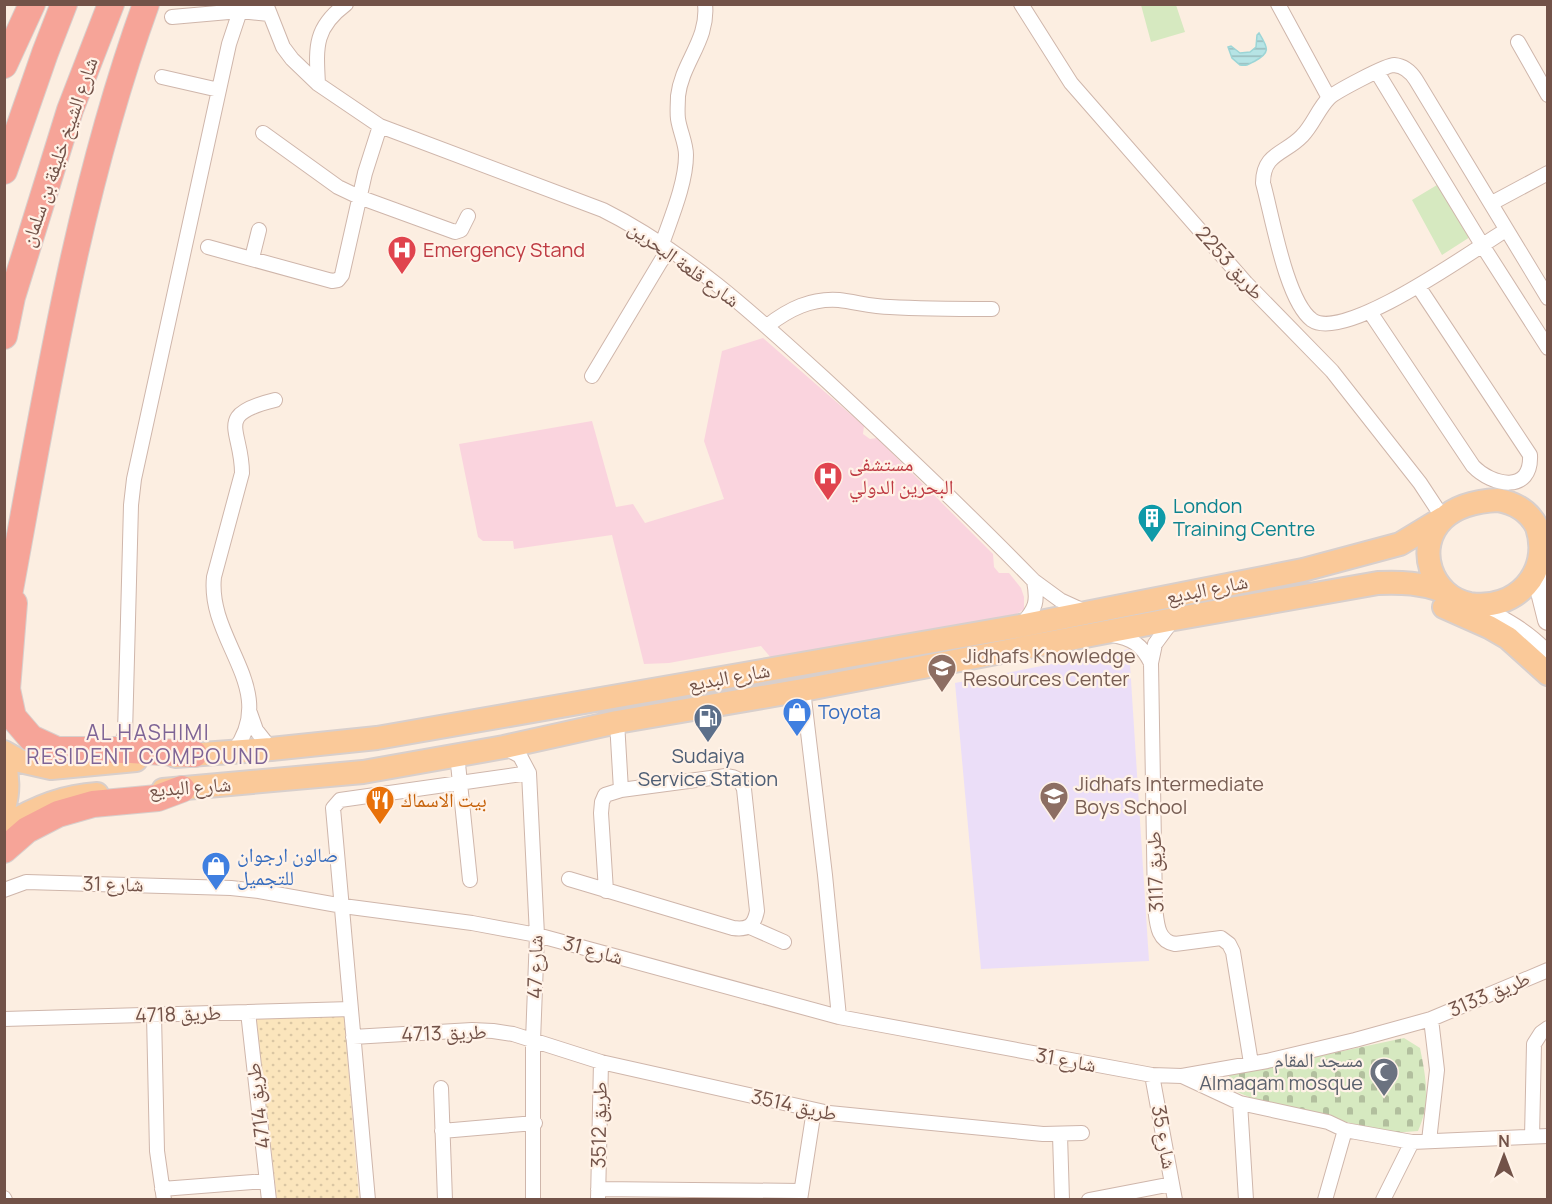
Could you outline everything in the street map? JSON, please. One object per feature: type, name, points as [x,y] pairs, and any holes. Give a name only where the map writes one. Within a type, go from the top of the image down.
[{"type":"highway","points":[[4,65],[32,4]]},
{"type":"highway","points":[[4,171],[64,4]]},
{"type":"highway","name":"شارع الشيخ خليفة بن سلمان","points":[[4,336],[12,297],[66,121],[111,4]]},
{"type":"highway","points":[[4,622],[62,315],[87,206],[126,60],[146,4]]},
{"type":"highway","points":[[12,584],[15,598],[7,689],[13,717],[31,738],[57,750],[125,745],[194,754]]},
{"type":"highway","points":[[4,850],[27,830],[58,814],[93,804],[158,798],[182,789]]},
{"type":"main road","points":[[1548,513],[1498,500],[1469,504],[1443,518],[1431,538],[1427,554],[1431,571],[1444,591],[1522,633],[1548,657]]},
{"type":"main road","points":[[1513,503],[1531,518],[1542,537],[1545,556],[1542,571],[1548,620]]},
{"type":"main road","name":"شارع البديع","points":[[4,752],[34,766],[51,768],[271,749],[410,733],[1020,626],[1303,570],[1400,543],[1443,518]]},
{"type":"main road","points":[[1470,604],[1487,604],[1506,600],[1519,593],[1542,571]]},
{"type":"main road","name":"شارع البديع","points":[[4,827],[39,807],[90,794],[182,789],[363,772],[504,747],[617,722],[803,690],[1378,582],[1422,584],[1444,591]]},
{"type":"main road","points":[[1349,589],[1412,597],[1455,612],[1508,638],[1548,674]]},
{"type":"main road","points":[[4,760],[8,775],[8,790],[4,808]]},
{"type":"street","points":[[318,84],[316,50],[319,37],[328,21],[346,4]]},
{"type":"street","points":[[592,376],[661,261],[667,247],[686,169],[687,152],[678,119],[678,95],[685,72],[703,33],[706,18],[705,4]]},
{"type":"street","name":"طريق 2253","points":[[1021,4],[1071,83],[1246,283],[1332,371],[1420,483],[1443,518]]},
{"type":"street","points":[[1278,4],[1329,98]]},
{"type":"street","points":[[172,17],[267,9]]},
{"type":"street","name":"شارع قلعة البحرين","points":[[267,9],[283,47],[292,59],[318,84],[380,126],[603,210],[667,247],[767,326],[877,426],[1034,581],[1060,600],[1086,612]]},
{"type":"street","points":[[125,745],[131,505],[134,479],[231,33],[240,11]]},
{"type":"street","points":[[1518,42],[1548,95]]},
{"type":"street","points":[[1548,298],[1411,72],[1394,65],[1377,72],[1482,245],[1548,348]]},
{"type":"street","name":"طريق 2253","points":[[1311,319],[1298,303],[1289,282],[1263,183],[1263,175],[1270,160],[1307,132],[1329,98],[1377,72]]},
{"type":"street","points":[[162,77],[219,90]]},
{"type":"street","points":[[208,247],[332,281],[338,280],[342,275],[359,197],[380,126]]},
{"type":"street","points":[[263,133],[330,182],[359,197],[455,232],[461,230],[468,216]]},
{"type":"street","points":[[1492,203],[1548,173]]},
{"type":"street","points":[[252,258],[259,230]]},
{"type":"street","points":[[1297,335],[1311,319],[1320,324],[1331,325],[1371,312],[1418,286],[1506,230]]},
{"type":"street","points":[[1371,312],[1473,465],[1490,479],[1501,483],[1514,482],[1526,475],[1530,465],[1530,455],[1418,286]]},
{"type":"street","points":[[767,326],[798,306],[825,300],[887,307],[992,309]]},
{"type":"street","points":[[271,749],[256,730],[249,712],[245,681],[217,615],[213,589],[214,576],[242,473],[235,436],[237,421],[247,408],[275,400]]},
{"type":"street","points":[[1020,626],[1032,613],[1036,603],[1034,581]]},
{"type":"street","points":[[1150,663],[1155,644],[1174,619]]},
{"type":"street","points":[[1101,634],[1114,635],[1137,642],[1150,663]]},
{"type":"street","name":"طريق 3117","points":[[1150,663],[1155,896],[1158,927],[1162,937],[1169,943],[1221,938],[1229,944],[1233,952],[1251,1063]]},
{"type":"street","points":[[803,690],[825,875],[838,1017]]},
{"type":"street","points":[[234,751],[245,732],[249,712]]},
{"type":"street","points":[[617,722],[621,790]]},
{"type":"street","points":[[368,1200],[333,808],[340,800],[529,773],[520,756],[504,747]]},
{"type":"street","points":[[457,754],[470,880]]},
{"type":"street","points":[[363,772],[367,796]]},
{"type":"street","name":"شارع 47","points":[[529,773],[537,935],[533,1041],[533,1200]]},
{"type":"street","points":[[569,879],[606,891],[733,928],[750,927],[755,921],[757,911],[744,789],[741,781],[735,777],[726,776],[621,790],[605,795],[602,802],[606,891]]},
{"type":"street","name":"شارع 31","points":[[4,890],[26,882],[231,888],[472,923],[537,935],[838,1017],[1152,1075]]},
{"type":"street","points":[[750,927],[783,942]]},
{"type":"street","name":"طريق 3133","points":[[1152,1075],[1182,1076],[1355,1040],[1431,1019],[1548,970]]},
{"type":"street","name":"طريق 4718","points":[[4,1019],[351,1009]]},
{"type":"street","name":"طريق 4714","points":[[248,1012],[269,1200]]},
{"type":"street","points":[[154,1015],[156,1117],[163,1194],[267,1181]]},
{"type":"street","name":"طريق 3133","points":[[1429,1141],[1437,1070],[1431,1019]]},
{"type":"street","points":[[1532,1137],[1534,1044],[1541,1032],[1548,1028]]},
{"type":"street","name":"طريق 4713","points":[[353,1037],[472,1030],[513,1034],[533,1041]]},
{"type":"street","name":"طريق 3514","points":[[533,1041],[601,1062],[814,1110],[856,1117],[1060,1135],[1082,1133]]},
{"type":"street","name":"طريق 3512","points":[[601,1062],[598,1194],[801,1195],[814,1110]]},
{"type":"street","name":"شارع 35","points":[[1152,1075],[1175,1200]]},
{"type":"street","points":[[1182,1076],[1240,1103],[1328,1122],[1345,1130],[1412,1142],[1548,1136]]},
{"type":"street","points":[[441,1088],[445,1200]]},
{"type":"street","points":[[1240,1103],[1246,1200]]},
{"type":"street","points":[[442,1131],[534,1123]]},
{"type":"street","points":[[1325,1200],[1345,1130]]},
{"type":"street","points":[[1060,1135],[1062,1200]]},
{"type":"street","points":[[1383,1200],[1412,1142]]},
{"type":"street","points":[[1089,1200],[1172,1184]]},
{"type":"shaded area","name":"مستشفى البحرين الدولي","points":[[763,338],[864,426],[863,434],[870,439],[877,438],[993,554],[994,567],[999,573],[1009,573],[1021,588],[1024,609],[1017,614],[772,659],[761,646],[669,663],[644,664],[612,535],[514,549],[513,541],[483,541],[478,537],[459,444],[592,421],[616,507],[633,504],[645,523],[724,499],[704,441],[722,351]]},
{"type":"shaded area","name":"Jidhafs Intermediate Boys School","points":[[1129,649],[1149,961],[981,969],[955,683]]},
{"type":"sand","points":[[344,1016],[359,1199],[277,1199],[256,1018]]},
{"type":"green space","points":[[1141,5],[1176,5],[1185,32],[1151,42]]},
{"type":"green space","points":[[1437,185],[1470,237],[1442,255],[1412,200]]},
{"type":"green space","points":[[1404,1038],[1420,1048],[1424,1070],[1426,1100],[1418,1131],[1392,1133],[1259,1101],[1232,1090],[1227,1080],[1230,1075]]},
{"type":"water","points":[[1259,33],[1266,46],[1266,52],[1250,64],[1240,65],[1232,58],[1228,47],[1231,46],[1240,53],[1250,52],[1256,47]]},
{"type":"place","name":"Emergency Stand","points":[[402,276]]},
{"type":"place","name":"مستشفى البحرين الدولي","points":[[828,502]]},
{"type":"place","name":"London Training Centre","points":[[1152,544]]},
{"type":"place","name":"Jidhafs Knowledge Resources Center","points":[[942,694]]},
{"type":"place","name":"Toyota","points":[[797,738]]},
{"type":"place","name":"Sudaiya Service Station","points":[[708,744]]},
{"type":"place","name":"Jidhafs Intermediate Boys School","points":[[1054,822]]},
{"type":"place","name":"بيت الاسماك","points":[[380,826]]},
{"type":"place","name":"صالون ارجوان للتجميل","points":[[216,892]]},
{"type":"place","name":"مسجد المقام Almaqam mosque","points":[[1384,1098]]},
{"type":"district","name":"AL HASHIMI RESIDENT COMPOUND","points":[[148,745]]}]
